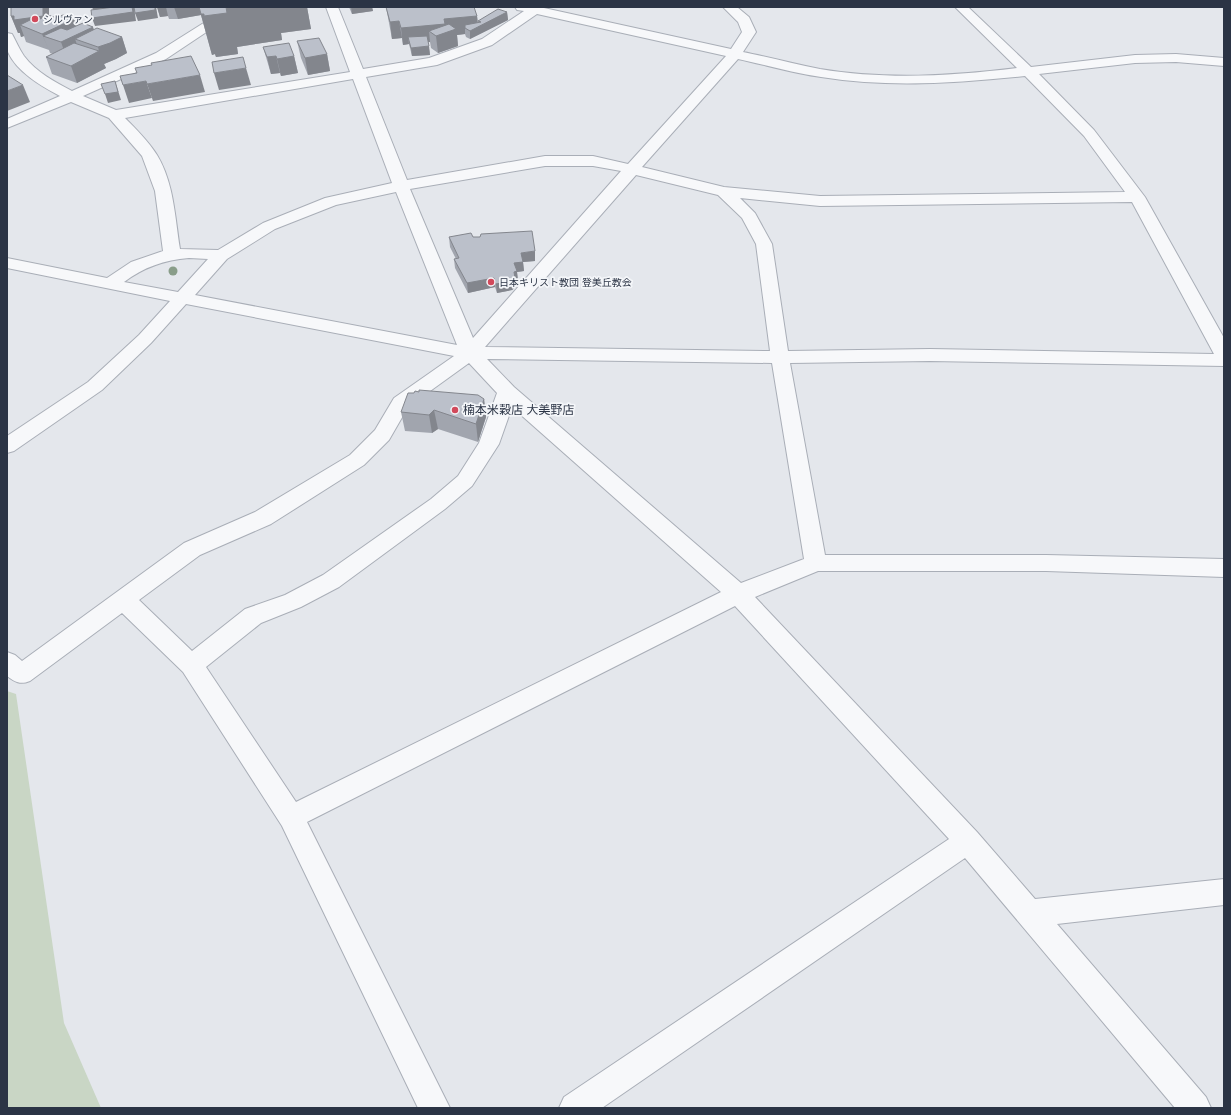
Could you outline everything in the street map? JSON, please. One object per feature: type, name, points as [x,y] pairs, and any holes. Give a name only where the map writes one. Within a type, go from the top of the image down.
[{"type":"street","points":[[7,124],[160,56],[238,7]]},
{"type":"street","points":[[332,7],[401,186],[470,353],[507,392],[738,594],[968,841],[1195,1108]]},
{"type":"street","points":[[521,7],[538,8],[821,73],[878,79],[926,80],[1029,72],[1135,59],[1176,58],[1224,62]]},
{"type":"street","points":[[731,8],[750,7]]},
{"type":"street","points":[[961,7],[1029,72],[1089,133],[1137,197],[1224,355]]},
{"type":"street","points":[[114,116],[432,62],[487,42],[538,8]]},
{"type":"street","points":[[7,662],[22,674],[192,549],[263,518],[357,460],[382,435],[401,403],[470,353],[632,168],[736,54],[749,32],[744,20],[731,8]]},
{"type":"street","points":[[7,37],[12,50],[23,65],[42,79],[72,96],[114,116],[150,156],[162,187],[172,254]]},
{"type":"street","points":[[7,446],[95,386],[145,339],[221,255],[269,226],[331,202],[401,186],[545,161],[593,161],[632,168],[724,192],[820,201],[1137,197]]},
{"type":"street","points":[[724,192],[749,216],[764,244],[780,357],[816,563]]},
{"type":"street","points":[[110,284],[146,260],[172,254],[196,252],[221,255]]},
{"type":"street","points":[[7,263],[30,270],[182,297],[470,353],[780,357],[930,355],[1224,360]]},
{"type":"street","points":[[190,665],[253,616],[293,601],[331,581],[438,504],[465,481],[489,444],[507,392]]},
{"type":"street","points":[[291,817],[738,594],[816,563],[1046,563],[1224,568]]},
{"type":"street","points":[[124,600],[190,665],[291,817],[434,1108]]},
{"type":"street","points":[[575,1108],[968,841]]},
{"type":"street","points":[[1030,913],[1224,892]]},
{"type":"green space","points":[[7,691],[16,694],[64,1023],[101,1108],[7,1108]]},
{"type":"building","points":[[11,7],[43,7],[43,16],[14,20],[14,16],[11,16]]},
{"type":"building","points":[[114,7],[132,7],[133,12],[92,18],[91,10]]},
{"type":"building","points":[[134,7],[155,7],[155,10],[135,13]]},
{"type":"building","points":[[199,7],[226,7],[227,13],[204,16],[204,14],[201,14]]},
{"type":"building","points":[[386,7],[474,7],[477,16],[444,19],[445,24],[401,28],[399,21],[390,22]]},
{"type":"building","points":[[498,9],[507,12],[470,31],[465,28],[465,25],[481,22],[478,21]]},
{"type":"building","points":[[48,15],[56,18],[63,15],[74,19],[42,34],[20,25],[34,18],[38,20]]},
{"type":"building","points":[[83,23],[93,27],[61,42],[43,36],[61,28],[67,30]]},
{"type":"building","points":[[449,24],[456,29],[436,36],[429,31]]},
{"type":"building","points":[[97,28],[122,37],[98,47],[75,39]]},
{"type":"building","points":[[427,36],[429,46],[411,48],[408,37]]},
{"type":"building","points":[[319,38],[327,54],[305,58],[297,41]]},
{"type":"building","points":[[74,43],[99,51],[71,66],[46,57]]},
{"type":"building","points":[[289,43],[294,56],[277,59],[276,56],[267,57],[263,47]]},
{"type":"building","points":[[191,56],[200,75],[147,84],[146,81],[123,85],[120,76],[137,73],[135,68],[152,65],[151,63]]},
{"type":"building","points":[[243,57],[246,68],[214,73],[212,62]]},
{"type":"building","points":[[7,75],[23,85],[7,91]]},
{"type":"building","points":[[115,81],[118,92],[105,94],[101,84]]},
{"type":"building","points":[[532,231],[535,251],[521,253],[523,262],[514,263],[517,271],[514,272],[515,278],[511,281],[496,284],[494,278],[467,283],[454,259],[459,258],[449,237],[471,233],[473,237],[480,237],[481,234]]},
{"type":"building","points":[[419,390],[478,395],[484,399],[476,424],[434,410],[429,415],[401,412],[408,393],[414,393],[415,391],[419,392]]},
{"type":"place","name":"シルヴァン","points":[[35,19]]},
{"type":"place","name":"日本キリスト教団 登美丘教会","points":[[491,282]]},
{"type":"place","name":"楠本米穀店 大美野店","points":[[455,410]]}]
